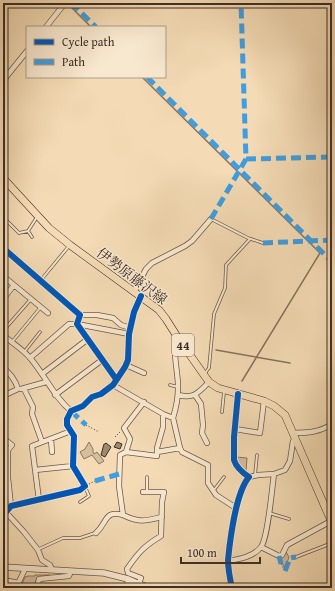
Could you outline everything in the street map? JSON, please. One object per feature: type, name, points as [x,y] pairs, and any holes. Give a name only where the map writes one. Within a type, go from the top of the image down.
[{"type":"main road","name":"伊勢原藤沢線","points":[[3,178],[37,216],[70,246],[141,296],[163,314],[202,375],[209,382],[225,390],[264,401],[274,406],[285,415],[331,522]]},
{"type":"street","points":[[47,26],[65,3]]},
{"type":"street","points":[[3,84],[6,77],[26,51]]},
{"type":"street","points":[[134,292],[146,269],[152,263],[192,241],[210,219]]},
{"type":"street","points":[[3,248],[80,315],[97,315],[113,318],[121,325],[131,328]]},
{"type":"street","points":[[3,276],[48,313]]},
{"type":"street","points":[[3,299],[14,285]]},
{"type":"street","points":[[52,570],[50,565],[42,560],[38,550],[24,532],[4,510],[11,506],[80,490],[85,486],[73,466],[74,436],[66,424],[67,419],[72,412],[83,406],[92,397],[101,394],[113,384],[126,365],[128,360],[129,334],[134,312],[141,296]]},
{"type":"street","points":[[80,315],[78,324],[116,379]]},
{"type":"street","points":[[30,358],[69,324],[78,324],[129,334]]},
{"type":"street","points":[[3,335],[30,358],[55,395],[62,404],[72,412]]},
{"type":"street","points":[[178,338],[175,343],[178,395],[174,418],[180,448],[182,452],[208,465],[208,483],[216,496],[236,508]]},
{"type":"street","points":[[42,374],[88,339]]},
{"type":"street","points":[[55,395],[102,360]]},
{"type":"street","points":[[126,365],[144,372]]},
{"type":"street","points":[[3,367],[12,376],[18,389]]},
{"type":"street","points":[[3,396],[18,389],[24,389],[46,382]]},
{"type":"street","points":[[178,395],[185,397],[194,395],[209,382]]},
{"type":"street","points":[[113,384],[144,402],[160,409],[164,414],[174,418]]},
{"type":"street","points":[[24,389],[33,407],[32,418],[38,436],[42,442]]},
{"type":"street","points":[[238,394],[234,437],[235,463],[244,474],[250,477]]},
{"type":"street","points":[[194,395],[201,404],[203,425],[202,432],[207,440]]},
{"type":"street","points":[[235,429],[260,433],[264,401]]},
{"type":"street","points":[[126,452],[130,439],[124,428],[144,402]]},
{"type":"street","points":[[122,515],[119,486],[120,455],[126,452],[157,456],[157,448],[163,427],[164,414]]},
{"type":"street","points":[[232,588],[228,561],[236,508],[240,493],[246,481],[250,477],[274,474],[285,470],[288,466],[294,436],[312,433],[324,429],[332,424]]},
{"type":"street","points":[[39,500],[32,446],[71,431]]},
{"type":"street","points":[[3,438],[12,445],[3,454]]},
{"type":"street","points":[[51,439],[52,452]]},
{"type":"street","points":[[157,452],[180,448]]},
{"type":"street","points":[[8,450],[8,478],[11,506]]},
{"type":"street","points":[[35,470],[73,466]]},
{"type":"street","points":[[228,561],[243,559],[255,553],[261,547],[263,543],[274,474]]},
{"type":"street","points":[[3,482],[8,478]]},
{"type":"street","points":[[139,583],[141,578],[128,573],[127,569],[141,550],[161,536],[164,492],[145,492]]},
{"type":"street","points":[[96,533],[101,529],[109,514],[114,513],[122,515],[141,522],[162,517]]},
{"type":"street","points":[[261,547],[279,556],[282,555],[287,545],[331,522]]},
{"type":"street","points":[[3,567],[104,573],[128,579],[149,588]]},
{"type":"street","points":[[16,588],[25,569]]},
{"type":"street","points":[[36,588],[39,579],[69,576],[71,571]]},
{"type":"street","points":[[127,588],[128,579]]},
{"type":"street","points":[[3,580],[19,583]]},
{"type":"lane","points":[[3,216],[19,234],[28,231],[37,216]]},
{"type":"lane","points":[[210,219],[250,239],[263,243]]},
{"type":"lane","points":[[3,224],[7,221]]},
{"type":"lane","points":[[28,231],[32,237]]},
{"type":"lane","points":[[202,375],[209,368],[214,314],[225,288],[226,265],[250,239]]},
{"type":"lane","points":[[40,280],[70,246]]},
{"type":"lane","points":[[3,331],[31,299]]},
{"type":"lane","points":[[12,342],[40,307]]},
{"type":"lane","points":[[24,352],[40,332]]},
{"type":"lane","points":[[170,385],[178,386]]},
{"type":"lane","points":[[222,412],[225,390]]},
{"type":"lane","points":[[255,476],[257,455]]},
{"type":"lane","points":[[145,492],[147,477]]},
{"type":"lane","points":[[213,491],[224,477]]},
{"type":"lane","points":[[80,502],[89,496],[85,486]]},
{"type":"lane","points":[[268,513],[289,519]]},
{"type":"lane","points":[[38,550],[63,538],[80,538],[96,533]]},
{"type":"lane","points":[[296,557],[332,543]]},
{"type":"path","points":[[86,425],[99,432]]},
{"type":"path","points":[[115,437],[120,432]]},
{"type":"path","points":[[280,564],[284,571]]},
{"type":"shaded area","points":[[89,442],[94,454],[97,452],[104,461],[99,464],[92,455],[84,459],[80,452],[85,449]]},
{"type":"shaded area","points":[[236,457],[247,458],[246,471],[244,472],[235,462]]},
{"type":"shaded area","points":[[286,552],[289,557],[285,569],[281,560]]},
{"type":"shaded area","points":[[50,575],[37,578],[34,588],[20,588],[25,577]]},
{"type":"building","points":[[117,442],[122,444],[120,449],[114,447]]},
{"type":"building","points":[[106,443],[111,447],[105,457],[101,455],[104,444]]},
{"type":"waterway","points":[[67,3],[90,26]]},
{"type":"waterway","points":[[143,78],[320,253],[242,381]]},
{"type":"waterway","points":[[216,350],[290,363]]},
{"type":"marked path","points":[[71,3],[95,26]]},
{"type":"marked path","points":[[211,219],[246,159],[241,3]]},
{"type":"marked path","points":[[148,78],[332,262]]},
{"type":"marked path","points":[[246,159],[332,157]]},
{"type":"marked path","points":[[263,243],[332,240]]},
{"type":"marked path","points":[[71,411],[86,425]]},
{"type":"marked path","points":[[330,425],[332,430]]},
{"type":"marked path","points":[[95,481],[119,474]]},
{"type":"marked path","points":[[330,518],[332,514]]},
{"type":"marked path","points":[[279,556],[281,564]]},
{"type":"marked path","points":[[285,571],[290,558],[296,557]]},
{"type":"cycle path","points":[[3,248],[80,315],[77,324],[116,379]]},
{"type":"cycle path","points":[[6,512],[11,506],[80,490],[85,486],[73,466],[74,436],[67,425],[67,419],[71,411],[83,406],[92,397],[101,394],[113,385],[125,367],[128,360],[129,334],[134,312],[141,296]]},
{"type":"cycle path","points":[[232,588],[228,560],[232,529],[237,505],[244,484],[249,477],[240,470],[234,460],[234,437],[238,394]]}]
